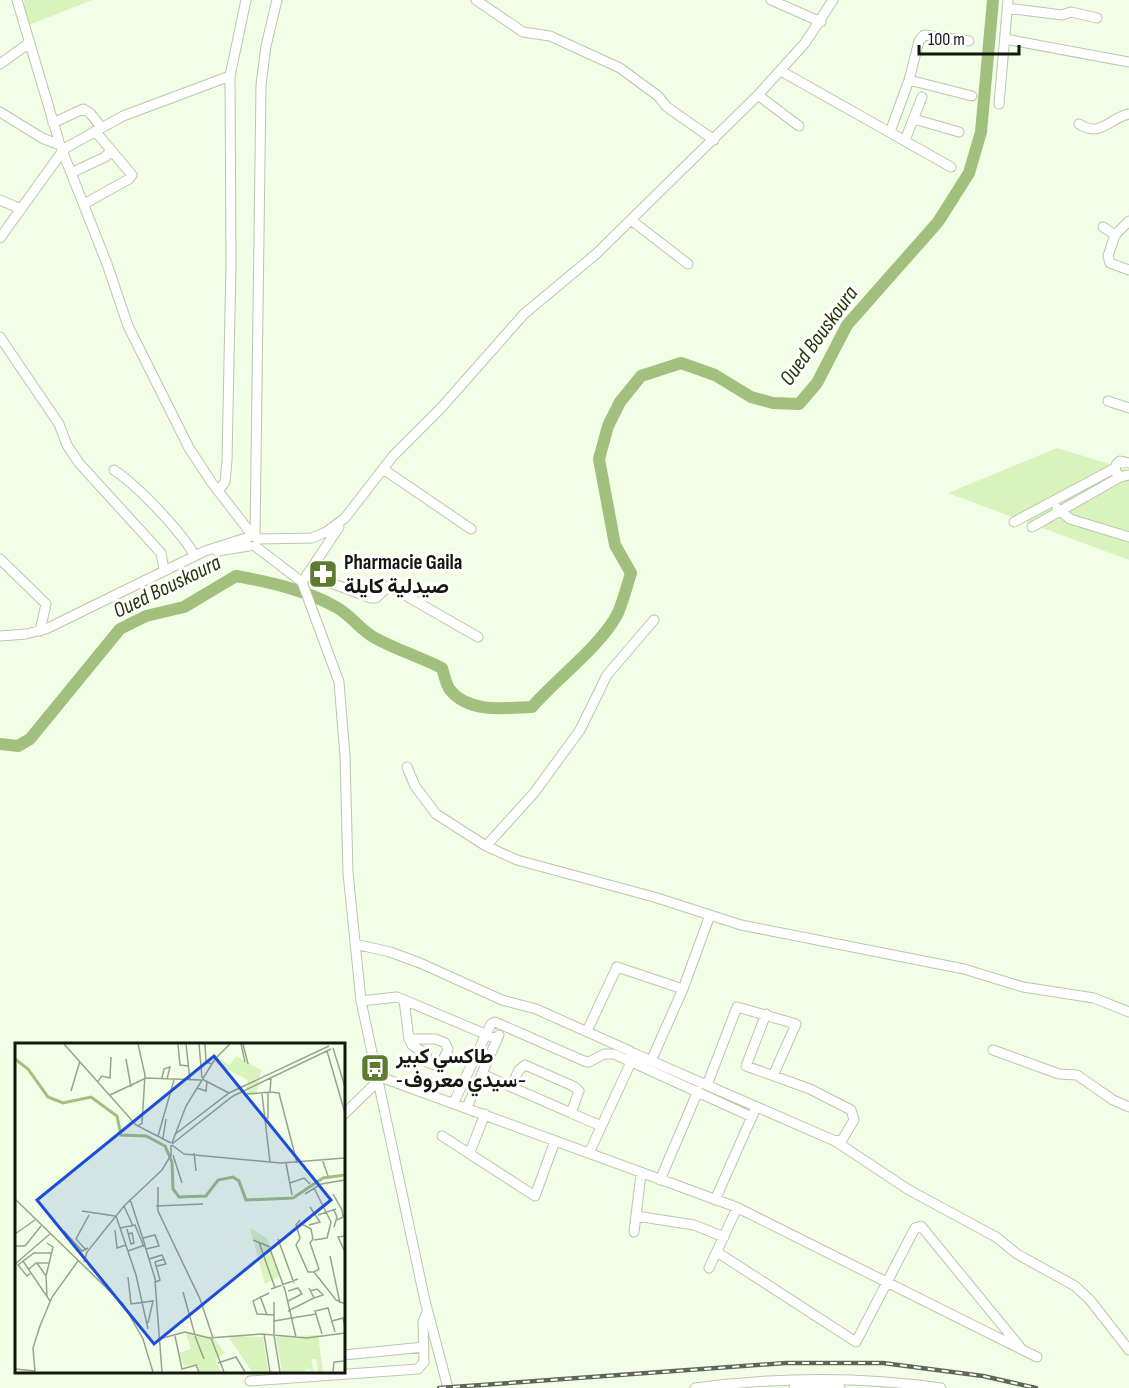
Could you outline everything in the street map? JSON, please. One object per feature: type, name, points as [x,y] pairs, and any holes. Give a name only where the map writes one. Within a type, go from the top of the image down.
[{"type":"street","points":[[17,0],[61,149],[84,204],[132,335],[189,447],[253,540],[305,578],[371,598],[376,598],[389,586],[478,637]]},
{"type":"street","points":[[218,491],[225,482],[227,466],[231,262],[231,76],[246,0]]},
{"type":"street","points":[[253,540],[261,85],[266,45],[277,0]]},
{"type":"street","points":[[476,0],[489,4],[523,32],[550,36],[616,66],[658,96],[667,107],[714,140]]},
{"type":"street","points":[[771,0],[821,22]]},
{"type":"street","points":[[448,1388],[428,1312],[376,1079],[362,1001],[348,873],[341,695],[332,660],[309,608],[305,578],[345,519],[383,469],[441,408],[524,314],[589,261],[714,140],[781,71],[821,22],[833,0]]},
{"type":"street","points":[[999,104],[1007,4],[1062,15],[1071,12],[1097,18]]},
{"type":"street","points":[[890,132],[909,80],[919,40],[924,35],[969,41]]},
{"type":"street","points":[[1005,39],[1129,62]]},
{"type":"street","points":[[0,64],[29,43]]},
{"type":"street","points":[[781,71],[951,166]]},
{"type":"street","points":[[0,238],[61,149],[98,129],[231,76]]},
{"type":"street","points":[[909,80],[972,96]]},
{"type":"street","points":[[758,95],[799,126]]},
{"type":"street","points":[[905,140],[922,97]]},
{"type":"street","points":[[53,123],[83,110],[90,113],[111,151],[132,173],[132,176],[84,204]]},
{"type":"street","points":[[0,112],[61,149]]},
{"type":"street","points":[[1079,124],[1090,129],[1102,128],[1129,114]]},
{"type":"street","points":[[914,118],[959,132]]},
{"type":"street","points":[[71,173],[105,157],[111,151]]},
{"type":"street","points":[[0,200],[21,209]]},
{"type":"street","points":[[631,220],[688,264]]},
{"type":"street","points":[[1129,221],[1115,235],[1108,260],[1129,270]]},
{"type":"street","points":[[1103,227],[1115,235]]},
{"type":"street","points":[[0,337],[59,424],[75,457],[160,553],[164,570]]},
{"type":"street","points":[[1108,401],[1129,408]]},
{"type":"street","points":[[1014,522],[1115,468],[1120,461],[1129,463]]},
{"type":"street","points":[[1032,527],[1126,477],[1115,468]]},
{"type":"street","points":[[383,469],[471,529]]},
{"type":"street","points":[[114,470],[128,480],[181,536],[195,556]]},
{"type":"street","points":[[1051,502],[1070,519],[1129,537]]},
{"type":"street","points":[[1039,508],[1045,520]]},
{"type":"street","points":[[0,636],[40,631],[78,615],[205,551],[253,540],[312,538],[345,519]]},
{"type":"street","points":[[0,559],[46,603],[40,631]]},
{"type":"street","points":[[486,846],[534,793],[580,730],[607,675],[654,620]]},
{"type":"street","points":[[407,767],[420,793],[436,814],[486,846],[517,860],[654,897],[741,925],[964,969],[1023,987],[1094,998],[1129,1012]]},
{"type":"street","points":[[654,1065],[710,915]]},
{"type":"street","points":[[355,944],[390,952],[502,1000],[536,1009],[587,1031],[632,1057],[707,1084],[835,1141],[909,1190],[996,1237],[1017,1254],[1075,1286],[1090,1300],[1128,1346]]},
{"type":"street","points":[[587,1031],[617,966],[683,989]]},
{"type":"street","points":[[362,1001],[390,997],[404,1000],[497,1039]]},
{"type":"street","points":[[404,1000],[410,1040]]},
{"type":"street","points":[[707,1084],[735,1009],[741,1007],[796,1024],[773,1076]]},
{"type":"street","points":[[766,1014],[746,1062],[748,1068],[810,1089],[851,1110],[854,1120],[845,1138],[835,1141]]},
{"type":"street","points":[[454,1102],[492,1023],[503,1025],[584,1061],[609,1054],[632,1057]]},
{"type":"street","points":[[467,1107],[503,1025]]},
{"type":"street","points":[[993,1050],[1059,1074],[1077,1075],[1113,1100],[1129,1107]]},
{"type":"street","points":[[589,1153],[632,1057]]},
{"type":"street","points":[[511,1087],[519,1070],[525,1065],[573,1086],[579,1091],[571,1113]]},
{"type":"street","points":[[654,1065],[698,1091],[752,1117]]},
{"type":"street","points":[[482,1074],[601,1126]]},
{"type":"street","points":[[376,1079],[454,1102],[641,1174],[737,1208],[1037,1357]]},
{"type":"street","points":[[345,1113],[376,1079]]},
{"type":"street","points":[[660,1180],[698,1091]]},
{"type":"street","points":[[715,1200],[757,1106]]},
{"type":"street","points":[[470,1152],[485,1114]]},
{"type":"street","points":[[442,1136],[470,1152],[536,1197],[555,1141]]},
{"type":"street","points":[[634,1232],[641,1174]]},
{"type":"street","points":[[709,1268],[737,1208]]},
{"type":"street","points":[[636,1216],[694,1225],[724,1237]]},
{"type":"street","points":[[717,1252],[856,1342],[915,1228],[921,1226],[1021,1349]]},
{"type":"street","points":[[250,1382],[415,1370],[423,1365],[423,1322],[428,1312]]},
{"type":"street","points":[[345,1355],[424,1347]]},
{"type":"street","points":[[695,1388],[759,1381],[824,1379],[889,1382],[941,1388]]},
{"type":"street","points":[[794,1388],[840,1388]]},
{"type":"green space","points":[[24,0],[92,0],[24,27]]},
{"type":"green space","points":[[1057,448],[1129,470],[1129,560],[948,493]]},
{"type":"waterway","name":"Oued Bouskoura","points":[[0,744],[18,746],[30,739],[120,629],[146,616],[184,607],[236,576],[300,591],[336,607],[375,638],[442,668],[450,690],[458,698],[468,703],[489,708],[532,707],[611,625],[620,608],[631,573],[615,545],[599,459],[608,426],[620,402],[641,376],[681,363],[715,375],[751,397],[773,403],[799,404],[817,383],[847,325],[938,222],[969,173],[981,132],[993,0]]},
{"type":"railway","points":[[439,1388],[786,1363],[883,1363],[983,1376],[1036,1388]]},
{"type":"place","name":"Pharmacie Gaila صيدلية كايلة","points":[[323,574]]},
{"type":"place","name":"طاكسي كبير -سيدي معروف-","points":[[375,1068]]}]
